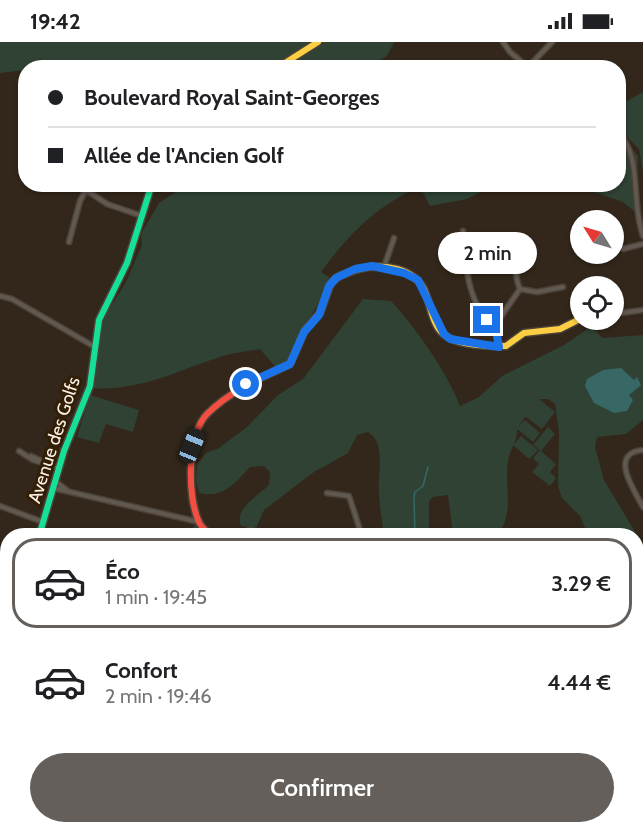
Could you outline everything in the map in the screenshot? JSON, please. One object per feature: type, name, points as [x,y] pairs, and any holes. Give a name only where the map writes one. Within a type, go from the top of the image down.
[{"type":"street","points":[[290,60],[318,42]]},
{"type":"street","points":[[503,42],[510,52],[520,60]]},
{"type":"street","points":[[535,60],[552,42]]},
{"type":"street","points":[[626,140],[637,152]]},
{"type":"street","points":[[640,165],[637,212],[643,236]]},
{"type":"street","points":[[69,242],[85,192]]},
{"type":"street","points":[[89,192],[107,204],[142,216]]},
{"type":"street","name":"Avenue des Golfs","points":[[41,528],[55,481],[55,467],[90,386],[104,306],[127,263],[150,192]]},
{"type":"street","points":[[463,231],[464,255],[477,303],[481,314],[495,325],[499,347]]},
{"type":"street","points":[[384,267],[394,238]]},
{"type":"street","points":[[520,289],[515,272],[518,253],[525,240]]},
{"type":"street","points":[[624,249],[643,244]]},
{"type":"street","points":[[204,528],[199,522],[190,480],[191,452],[207,413],[246,384],[290,364],[304,332],[319,315],[329,286],[336,278],[359,267],[384,267],[418,280],[439,328],[450,339],[499,347],[510,344],[524,333],[560,329],[570,324]]},
{"type":"street","points":[[520,289],[537,292],[563,287]]},
{"type":"street","points":[[495,325],[520,289]]},
{"type":"street","points":[[0,296],[12,299],[95,347]]},
{"type":"street","points":[[624,313],[643,310]]},
{"type":"street","points":[[643,450],[633,452],[627,457],[624,471],[643,507]]},
{"type":"street","points":[[19,451],[55,467]]},
{"type":"street","points":[[55,481],[69,491]]},
{"type":"street","points":[[53,488],[199,522]]},
{"type":"street","points":[[327,493],[349,496],[359,528]]},
{"type":"street","points":[[0,506],[43,522]]},
{"type":"green space","points":[[0,42],[394,42],[387,56],[380,60],[18,60],[18,71],[0,73]]},
{"type":"green space","points":[[643,92],[643,173],[639,149],[626,136],[627,101]]},
{"type":"green space","points":[[626,143],[638,156],[635,212],[623,202],[594,192],[626,192]]},
{"type":"green space","points":[[176,192],[409,192],[364,222],[321,272],[329,277],[318,305],[304,327],[292,361],[277,369],[260,349],[228,355],[141,384],[88,388],[105,315],[125,284],[142,245],[141,234],[159,203]]},
{"type":"green space","points":[[423,192],[480,192],[467,199],[430,206]]},
{"type":"green space","points":[[363,299],[391,301],[430,351],[460,406],[479,397],[502,376],[564,345],[586,330],[595,330],[602,338],[643,335],[643,420],[626,434],[597,437],[595,447],[604,480],[633,528],[585,528],[580,516],[562,498],[558,486],[559,433],[555,404],[548,399],[539,399],[555,412],[542,429],[526,416],[518,427],[525,420],[540,433],[533,442],[517,429],[508,461],[508,508],[502,528],[452,528],[448,495],[433,497],[429,501],[429,528],[383,528],[379,494],[379,452],[374,437],[368,432],[357,435],[348,453],[314,472],[264,510],[256,528],[241,526],[241,514],[244,508],[269,485],[270,472],[264,466],[250,467],[234,484],[222,492],[207,494],[199,493],[196,481],[197,465],[206,453],[219,448],[247,427],[278,395],[303,379]]},
{"type":"green space","points":[[90,395],[139,410],[133,432],[106,424],[99,443],[77,437]]},
{"type":"green space","points":[[548,427],[555,434],[541,451],[556,464],[550,472],[556,478],[550,486],[532,472],[539,464],[533,458],[540,450],[533,445]]},
{"type":"green space","points":[[521,436],[538,450],[529,459],[513,445]]},
{"type":"water","points":[[621,368],[634,380],[637,377],[641,385],[629,395],[633,400],[627,411],[614,413],[594,403],[585,386],[587,379],[603,370]]},
{"type":"waterway","points":[[415,528],[415,492],[423,486],[428,467]]},
{"type":"traffic: fast","points":[[41,528],[64,451],[90,386],[99,320],[127,263],[149,192]]},
{"type":"traffic: slow","points":[[290,60],[318,42]]},
{"type":"traffic: slow","points":[[358,269],[388,267],[398,269],[415,278],[426,294],[438,328],[446,336],[467,344],[506,346],[524,333],[560,329],[570,324]]},
{"type":"traffic: jam","points":[[203,528],[195,511],[191,482],[193,451],[200,424],[207,414],[235,392],[290,364],[305,330],[320,313],[331,283],[339,276],[358,269]]},
{"type":"route","points":[[246,384],[290,364],[306,328],[319,315],[329,286],[336,278],[359,267],[384,267],[418,280],[434,319],[450,339],[499,347],[495,325],[487,320]]}]
